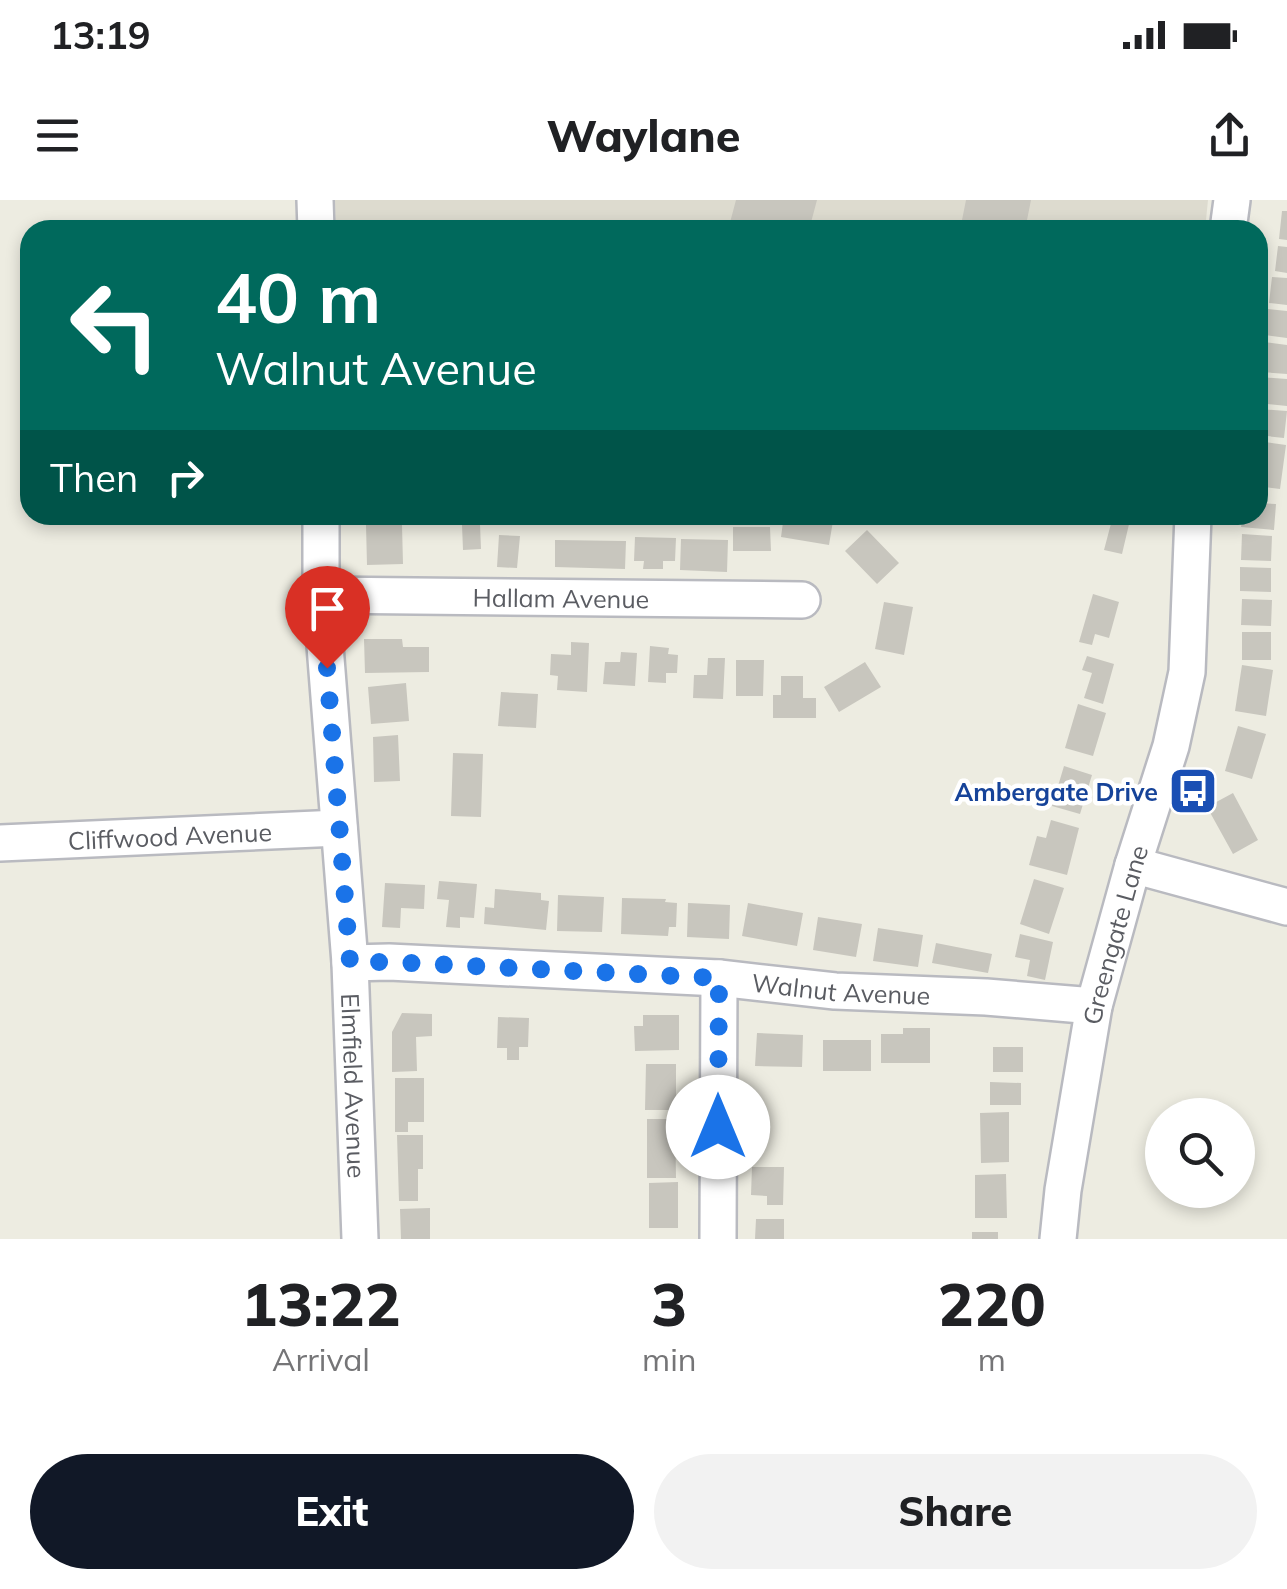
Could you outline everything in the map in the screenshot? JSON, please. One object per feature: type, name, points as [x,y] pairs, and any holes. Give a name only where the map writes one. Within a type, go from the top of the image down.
[{"type":"street","name":"Elmfield Avenue","points":[[321,525],[321,595],[350,962],[360,1239]]},
{"type":"street","name":"Greengate Lane","points":[[1058,1239],[1094,1006],[1170,746],[1187,672],[1193,525]]},
{"type":"street","name":"Hallam Avenue","points":[[321,595],[802,600]]},
{"type":"street","name":"Cliffwood Avenue","points":[[0,842],[339,828]]},
{"type":"street","points":[[1133,865],[1287,908]]},
{"type":"street","name":"Walnut Avenue","points":[[350,962],[719,978],[836,991],[1094,1006]]},
{"type":"street","points":[[718,1239],[719,978]]},
{"type":"shaded area","points":[[335,200],[1208,200],[1206,220],[336,220]]},
{"type":"building","points":[[736,200],[817,200],[812,220],[731,220]]},
{"type":"building","points":[[966,200],[1031,200],[1027,220],[962,220]]},
{"type":"building","points":[[1282,211],[1287,211],[1287,240],[1279,239]]},
{"type":"building","points":[[1278,246],[1287,247],[1287,273],[1275,271]]},
{"type":"building","points":[[1272,277],[1287,278],[1287,305],[1269,303]]},
{"type":"building","points":[[1268,309],[1287,311],[1287,338],[1268,335]]},
{"type":"building","points":[[1268,343],[1287,345],[1287,374],[1268,373]]},
{"type":"building","points":[[1268,378],[1287,379],[1287,406],[1268,404]]},
{"type":"building","points":[[1268,410],[1287,411],[1284,438],[1268,436]]},
{"type":"building","points":[[1268,442],[1286,445],[1280,489],[1268,487]]},
{"type":"building","points":[[1268,504],[1276,504],[1274,530],[1241,527],[1268,525]]},
{"type":"building","points":[[366,525],[402,525],[403,564],[367,565]]},
{"type":"building","points":[[462,525],[480,525],[481,549],[463,550]]},
{"type":"building","points":[[783,525],[832,525],[829,545],[781,537]]},
{"type":"building","points":[[1111,525],[1129,525],[1122,554],[1104,550]]},
{"type":"building","points":[[733,527],[770,527],[771,551],[733,551]]},
{"type":"building","points":[[867,530],[899,563],[877,584],[845,551]]},
{"type":"building","points":[[1242,534],[1272,536],[1271,561],[1241,560]]},
{"type":"building","points":[[499,535],[520,536],[517,568],[497,567]]},
{"type":"building","points":[[635,537],[676,538],[675,561],[663,561],[663,569],[643,569],[644,561],[634,561]]},
{"type":"building","points":[[681,539],[728,540],[727,572],[680,570]]},
{"type":"building","points":[[555,540],[626,541],[625,569],[555,567]]},
{"type":"building","points":[[1240,567],[1271,568],[1271,592],[1240,591]]},
{"type":"building","points":[[1093,594],[1119,602],[1109,638],[1095,634],[1092,645],[1079,642]]},
{"type":"building","points":[[1242,599],[1272,600],[1271,626],[1241,625]]},
{"type":"building","points":[[884,602],[913,607],[904,655],[875,649]]},
{"type":"building","points":[[1242,632],[1271,632],[1271,660],[1242,660]]},
{"type":"building","points":[[364,639],[402,639],[403,647],[429,647],[429,672],[365,673]]},
{"type":"building","points":[[571,642],[589,643],[587,692],[557,690],[558,676],[550,675],[551,654],[571,655]]},
{"type":"building","points":[[650,646],[669,648],[668,654],[678,655],[677,673],[666,673],[666,683],[648,682]]},
{"type":"building","points":[[621,652],[637,653],[635,686],[603,684],[605,662],[620,662]]},
{"type":"building","points":[[1087,656],[1114,664],[1103,704],[1084,698],[1092,673],[1082,670]]},
{"type":"building","points":[[708,658],[725,658],[723,699],[693,698],[694,675],[707,675]]},
{"type":"building","points":[[736,660],[764,660],[763,696],[736,696]]},
{"type":"building","points":[[865,662],[881,687],[839,712],[824,687]]},
{"type":"building","points":[[1242,665],[1273,670],[1266,716],[1235,711]]},
{"type":"building","points":[[781,676],[803,676],[803,698],[816,698],[816,718],[773,718],[773,695],[781,695]]},
{"type":"building","points":[[406,683],[409,721],[371,724],[368,687]]},
{"type":"building","points":[[501,692],[538,694],[536,728],[498,726]]},
{"type":"building","points":[[1078,704],[1106,713],[1093,756],[1065,748]]},
{"type":"building","points":[[1238,726],[1266,734],[1252,779],[1225,771]]},
{"type":"building","points":[[398,735],[400,781],[374,782],[373,737]]},
{"type":"building","points":[[453,753],[483,754],[481,817],[451,816]]},
{"type":"building","points":[[1064,766],[1092,775],[1080,814],[1052,806]]},
{"type":"building","points":[[1233,793],[1258,840],[1233,854],[1207,807]]},
{"type":"building","points":[[1051,820],[1079,828],[1067,875],[1029,865],[1037,836],[1046,838]]},
{"type":"building","points":[[1034,879],[1064,888],[1049,934],[1020,924]]},
{"type":"building","points":[[439,881],[477,884],[474,918],[460,917],[460,928],[446,927],[449,900],[437,899]]},
{"type":"building","points":[[385,883],[425,885],[424,909],[401,908],[400,928],[382,927]]},
{"type":"building","points":[[495,889],[541,893],[541,900],[549,901],[546,930],[484,924],[485,907],[494,908]]},
{"type":"building","points":[[558,895],[604,897],[602,932],[557,931]]},
{"type":"building","points":[[622,898],[677,903],[676,927],[669,927],[668,936],[621,934]]},
{"type":"building","points":[[688,903],[730,905],[729,939],[687,937]]},
{"type":"building","points":[[748,903],[803,913],[797,946],[742,936]]},
{"type":"building","points":[[818,917],[862,924],[856,957],[813,950]]},
{"type":"building","points":[[878,928],[923,935],[918,967],[873,961]]},
{"type":"building","points":[[1020,934],[1053,942],[1045,980],[1027,976],[1030,960],[1015,957]]},
{"type":"building","points":[[936,943],[992,954],[988,973],[932,963]]},
{"type":"building","points":[[402,1013],[432,1014],[432,1036],[416,1037],[417,1071],[392,1072],[392,1032]]},
{"type":"building","points":[[643,1015],[679,1015],[679,1050],[635,1051],[634,1026],[643,1026]]},
{"type":"building","points":[[498,1017],[529,1018],[528,1047],[519,1047],[519,1060],[507,1060],[507,1048],[497,1048]]},
{"type":"building","points":[[903,1028],[930,1028],[930,1063],[881,1063],[881,1034],[903,1034]]},
{"type":"building","points":[[757,1033],[803,1035],[802,1067],[755,1066]]},
{"type":"building","points":[[823,1040],[871,1040],[871,1071],[823,1071]]},
{"type":"building","points":[[993,1047],[1023,1047],[1023,1072],[993,1072]]},
{"type":"building","points":[[646,1064],[676,1064],[676,1110],[645,1110]]},
{"type":"building","points":[[395,1078],[424,1078],[424,1122],[408,1122],[408,1132],[395,1132]]},
{"type":"building","points":[[990,1082],[1021,1083],[1021,1105],[990,1105]]},
{"type":"building","points":[[1009,1112],[1009,1162],[981,1163],[980,1113]]},
{"type":"building","points":[[647,1119],[675,1119],[676,1178],[647,1178]]},
{"type":"building","points":[[397,1135],[423,1135],[418,1201],[399,1201]]},
{"type":"building","points":[[752,1167],[784,1167],[783,1205],[767,1205],[767,1196],[751,1195]]},
{"type":"building","points":[[1006,1174],[1007,1218],[975,1218],[975,1175]]},
{"type":"building","points":[[678,1182],[678,1228],[649,1228],[649,1183]]},
{"type":"building","points":[[430,1208],[430,1239],[401,1239],[400,1209]]},
{"type":"building","points":[[756,1219],[784,1219],[784,1239],[755,1239]]},
{"type":"building","points":[[972,1232],[998,1232],[998,1239],[972,1239]]},
{"type":"place","name":"Ambergate Drive","points":[[1193,791]]},
{"type":"route","points":[[327,668],[350,962],[719,978],[718,1127]]}]
